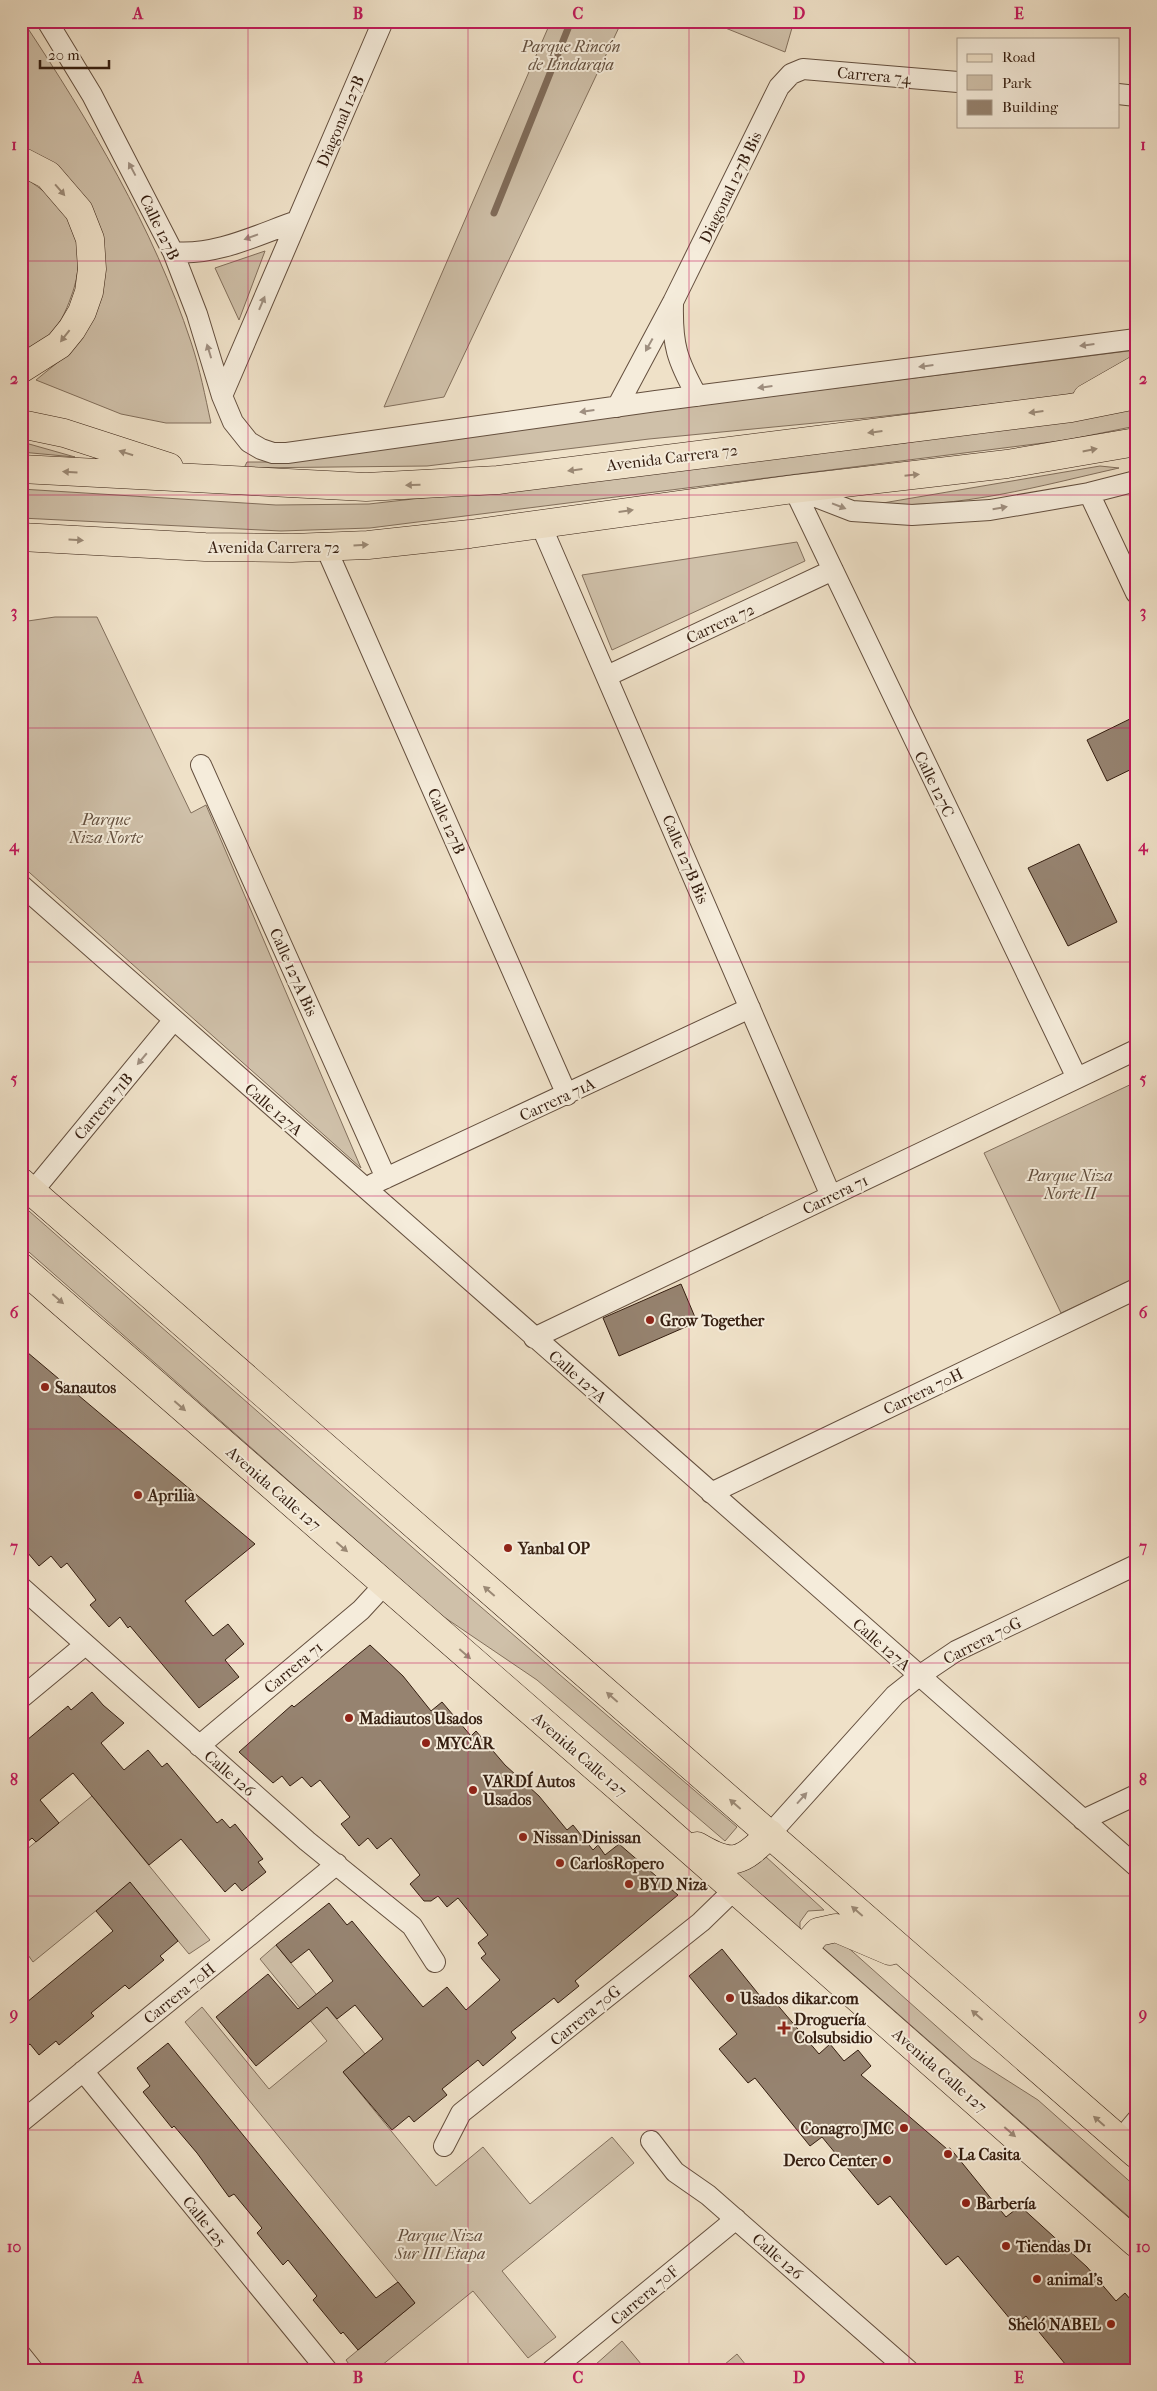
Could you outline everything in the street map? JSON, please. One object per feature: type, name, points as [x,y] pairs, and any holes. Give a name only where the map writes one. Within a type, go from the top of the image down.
[{"type":"main road","points":[[21,161],[48,175],[79,211],[90,239],[92,269],[89,292],[82,312],[72,328],[59,345],[21,369]]},
{"type":"main road","points":[[1070,408],[1136,370]]},
{"type":"main road","name":"Avenida Carrera 72","points":[[21,469],[366,487],[498,480],[1070,408],[1136,395]]},
{"type":"main road","name":"Avenida Carrera 72","points":[[21,424],[64,433],[206,479]]},
{"type":"main road","name":"Avenida Carrera 72","points":[[23,538],[205,547],[326,548],[444,537],[794,488],[1007,464],[1136,442]]},
{"type":"main road","points":[[27,1186],[921,1966],[1130,2138]]},
{"type":"main road","name":"Avenida Calle 127","points":[[21,1267],[735,1889],[1136,2243]]},
{"type":"main road","points":[[659,1823],[707,1852],[721,1858],[736,1860],[747,1856],[770,1834]]},
{"type":"main road","points":[[803,1949],[818,1932],[836,1928],[921,1966]]},
{"type":"street","name":"Calle 127B","points":[[47,21],[92,95],[173,252],[197,314],[222,396],[234,422],[249,442],[273,453],[287,453],[617,407]]},
{"type":"street","name":"Diagonal 127B","points":[[222,396],[383,21]]},
{"type":"street","name":"Carrera 74","points":[[791,74],[803,69],[957,82]]},
{"type":"street","name":"Diagonal 127B Bis","points":[[617,407],[673,302],[779,87],[791,74]]},
{"type":"street","points":[[1120,94],[1136,96]]},
{"type":"street","points":[[173,252],[190,254],[217,250],[297,221]]},
{"type":"street","points":[[673,302],[673,341],[677,356],[697,396]]},
{"type":"street","points":[[617,407],[1136,339]]},
{"type":"street","name":"Avenida Carrera 72","points":[[794,488],[852,511],[896,515],[990,510],[1089,493],[1136,481]]},
{"type":"street","name":"Calle 127C","points":[[794,488],[1077,1078]]},
{"type":"street","points":[[1089,493],[1136,594]]},
{"type":"street","name":"Calle 127B Bis","points":[[540,523],[831,1196]]},
{"type":"street","name":"Calle 127B","points":[[326,548],[567,1095]]},
{"type":"street","name":"Carrera 72","points":[[607,676],[832,570]]},
{"type":"street","name":"Calle 127A Bis","points":[[201,766],[386,1178]]},
{"type":"street","name":"Calle 127A","points":[[21,886],[1136,1866]]},
{"type":"street","name":"Carrera 71A","points":[[364,1189],[750,1008]]},
{"type":"street","name":"Carrera 71B","points":[[27,1186],[173,1021]]},
{"type":"street","name":"Carrera 71","points":[[534,1338],[1136,1050]]},
{"type":"street","name":"Carrera 70H","points":[[711,1493],[1136,1288]]},
{"type":"street","name":"Carrera 70G","points":[[770,1834],[895,1695],[919,1676],[956,1651],[1136,1565]]},
{"type":"street","name":"Carrera 71","points":[[199,1746],[361,1610],[384,1585]]},
{"type":"street","name":"Calle 126","points":[[21,1587],[307,1841],[412,1926],[435,1962]]},
{"type":"street","points":[[21,1698],[85,1645]]},
{"type":"street","points":[[1083,1820],[1136,1794]]},
{"type":"street","name":"Carrera 70H","points":[[21,2122],[337,1864]]},
{"type":"street","name":"Carrera 70G","points":[[444,2146],[461,2113],[701,1922],[735,1889]]},
{"type":"street","name":"Calle 125","points":[[83,2071],[327,2370]]},
{"type":"street","name":"Calle 126","points":[[651,2141],[675,2172],[708,2195],[908,2370]]},
{"type":"street","name":"Carrera 70F","points":[[552,2370],[736,2219]]},
{"type":"street","points":[[21,2355],[33,2370]]},
{"type":"green space","points":[[21,21],[23,21],[48,59],[96,137],[139,217],[176,299],[200,372],[211,423],[166,423],[121,414],[36,380],[68,354],[103,262],[21,150]]},
{"type":"green space","name":"Parque Rincón de Lindaraja","points":[[551,21],[622,21],[444,397],[384,407]]},
{"type":"green space","points":[[708,21],[794,21],[785,52]]},
{"type":"green space","points":[[21,176],[52,199],[63,212],[72,227],[77,243],[78,260],[77,278],[59,324],[44,339],[21,353]]},
{"type":"green space","points":[[265,251],[239,320],[215,268]]},
{"type":"green space","points":[[1136,350],[1136,358],[1072,395],[867,418],[649,439],[427,466],[244,468],[247,462],[278,462],[464,435]]},
{"type":"green space","points":[[1136,409],[1136,426],[1067,440],[370,528],[281,531],[21,518],[21,489],[276,505],[369,504],[904,443]]},
{"type":"green space","points":[[22,442],[75,457],[21,452]]},
{"type":"green space","points":[[1100,466],[1119,468],[1029,489],[969,500],[908,505],[877,504]]},
{"type":"green space","points":[[797,542],[805,561],[612,650],[582,575]]},
{"type":"green space","name":"Parque Niza Norte","points":[[55,617],[97,617],[191,813],[206,805],[361,1168],[21,865],[21,622]]},
{"type":"green space","name":"Parque Niza Norte II","points":[[1136,1082],[1136,1278],[1061,1313],[984,1153]]},
{"type":"green space","points":[[21,1204],[453,1583],[737,1827],[725,1841],[537,1680],[441,1615],[21,1245]]},
{"type":"green space","points":[[92,1796],[210,1940],[189,1954],[130,1883],[33,1962],[21,1945],[21,1854]]},
{"type":"green space","points":[[765,1856],[824,1910],[808,1911],[800,1922],[800,1932],[728,1866]]},
{"type":"green space","points":[[835,1936],[972,2058],[1038,2100],[1136,2187],[1136,2223],[822,1947]]},
{"type":"green space","name":"Parque Niza Sur III Etapa","points":[[276,1945],[365,2054],[343,2072],[436,2186],[483,2147],[530,2204],[612,2137],[634,2163],[502,2271],[556,2337],[528,2358],[473,2291],[376,2370],[353,2370],[346,2360],[415,2303],[185,2022],[202,2007],[269,2089],[327,2041],[260,1959]]},
{"type":"green space","points":[[622,2341],[646,2370],[599,2370],[595,2365]]},
{"type":"green space","points":[[737,2354],[750,2370],[718,2370]]},
{"type":"building","points":[[1136,716],[1136,767],[1107,781],[1087,740]]},
{"type":"building","points":[[1079,844],[1117,922],[1068,946],[1028,868]]},
{"type":"building","name":"Grow Together","points":[[681,1284],[697,1322],[619,1356],[603,1318]]},
{"type":"building","points":[[21,1347],[255,1544],[185,1601],[213,1636],[228,1624],[244,1644],[225,1660],[239,1677],[199,1708],[130,1626],[128,1628],[120,1617],[109,1627],[90,1605],[96,1600],[67,1563],[61,1568],[51,1556],[39,1566],[21,1545]]},
{"type":"building","points":[[370,1645],[403,1676],[431,1711],[442,1702],[471,1736],[476,1731],[505,1765],[539,1796],[567,1830],[573,1825],[593,1850],[598,1845],[605,1855],[619,1844],[678,1895],[575,1981],[579,1986],[558,2003],[554,1998],[511,2032],[516,2038],[483,2066],[478,2060],[442,2089],[447,2095],[414,2122],[409,2116],[392,2130],[343,2072],[383,2039],[355,2005],[337,2019],[327,2007],[256,2066],[216,2017],[268,1974],[298,2009],[333,1981],[309,1949],[291,1963],[276,1945],[329,1903],[347,1925],[352,1921],[423,2007],[447,1987],[466,2010],[500,1980],[481,1958],[486,1954],[478,1943],[488,1935],[458,1898],[447,1907],[438,1896],[431,1901],[424,1901],[410,1884],[420,1875],[391,1838],[377,1849],[368,1838],[359,1846],[341,1824],[350,1817],[320,1780],[311,1787],[302,1777],[290,1786],[282,1776],[273,1783],[239,1752],[292,1705],[294,1707]]},
{"type":"building","points":[[92,1692],[103,1705],[124,1723],[101,1743],[124,1770],[148,1750],[162,1767],[167,1763],[217,1823],[222,1819],[230,1828],[235,1824],[263,1859],[258,1862],[266,1872],[242,1891],[235,1883],[225,1892],[181,1839],[149,1865],[73,1773],[40,1800],[59,1823],[36,1842],[32,1838],[21,1847],[21,1745],[68,1706],[71,1710]]},
{"type":"building","points":[[130,1882],[178,1941],[160,1956],[164,1960],[129,1989],[125,1985],[91,2013],[94,2016],[59,2045],[56,2041],[39,2055],[30,2044],[21,2051],[21,2007],[113,1931],[96,1911]]},
{"type":"building","points":[[722,1949],[769,2007],[775,2002],[819,2054],[830,2044],[844,2061],[858,2050],[871,2066],[861,2075],[947,2149],[950,2148],[1006,2217],[1020,2206],[1087,2267],[1116,2301],[1125,2293],[1136,2306],[1136,2370],[1070,2370],[1026,2316],[1015,2325],[958,2256],[946,2265],[890,2196],[878,2205],[822,2137],[810,2146],[755,2078],[748,2083],[719,2049],[737,2034],[689,1976]]},
{"type":"building","points":[[168,2043],[376,2298],[398,2282],[415,2303],[358,2350],[343,2332],[341,2334],[313,2300],[317,2296],[288,2260],[283,2265],[257,2233],[262,2228],[234,2194],[229,2197],[197,2153],[174,2126],[172,2128],[143,2092],[150,2086],[137,2068]]},
{"type":"waterway","points":[[494,213],[571,21]]},
{"type":"place","name":"Grow Together","points":[[650,1320]]},
{"type":"place","name":"Sanautos","points":[[45,1387]]},
{"type":"place","name":"Aprilia","points":[[138,1495]]},
{"type":"place","name":"Yanbal OP","points":[[508,1548]]},
{"type":"place","name":"Madiautos Usados","points":[[349,1718]]},
{"type":"place","name":"MYCAR","points":[[426,1743]]},
{"type":"place","name":"VARDÍ Autos Usados","points":[[473,1790]]},
{"type":"place","name":"Nissan Dinissan","points":[[523,1837]]},
{"type":"place","name":"CarlosRopero","points":[[560,1863]]},
{"type":"place","name":"BYD Niza","points":[[629,1884]]},
{"type":"place","name":"Usados dikar.com","points":[[730,1998]]},
{"type":"place","name":"Droguería Colsubsidio","points":[[784,2028]]},
{"type":"place","name":"Conagro JMC","points":[[904,2128]]},
{"type":"place","name":"La Casita","points":[[948,2154]]},
{"type":"place","name":"Derco Center","points":[[887,2160]]},
{"type":"place","name":"Barbería","points":[[966,2203]]},
{"type":"place","name":"Tiendas D1","points":[[1006,2246]]},
{"type":"place","name":"animal's","points":[[1037,2279]]},
{"type":"place","name":"Sheló NABEL","points":[[1111,2324]]}]
